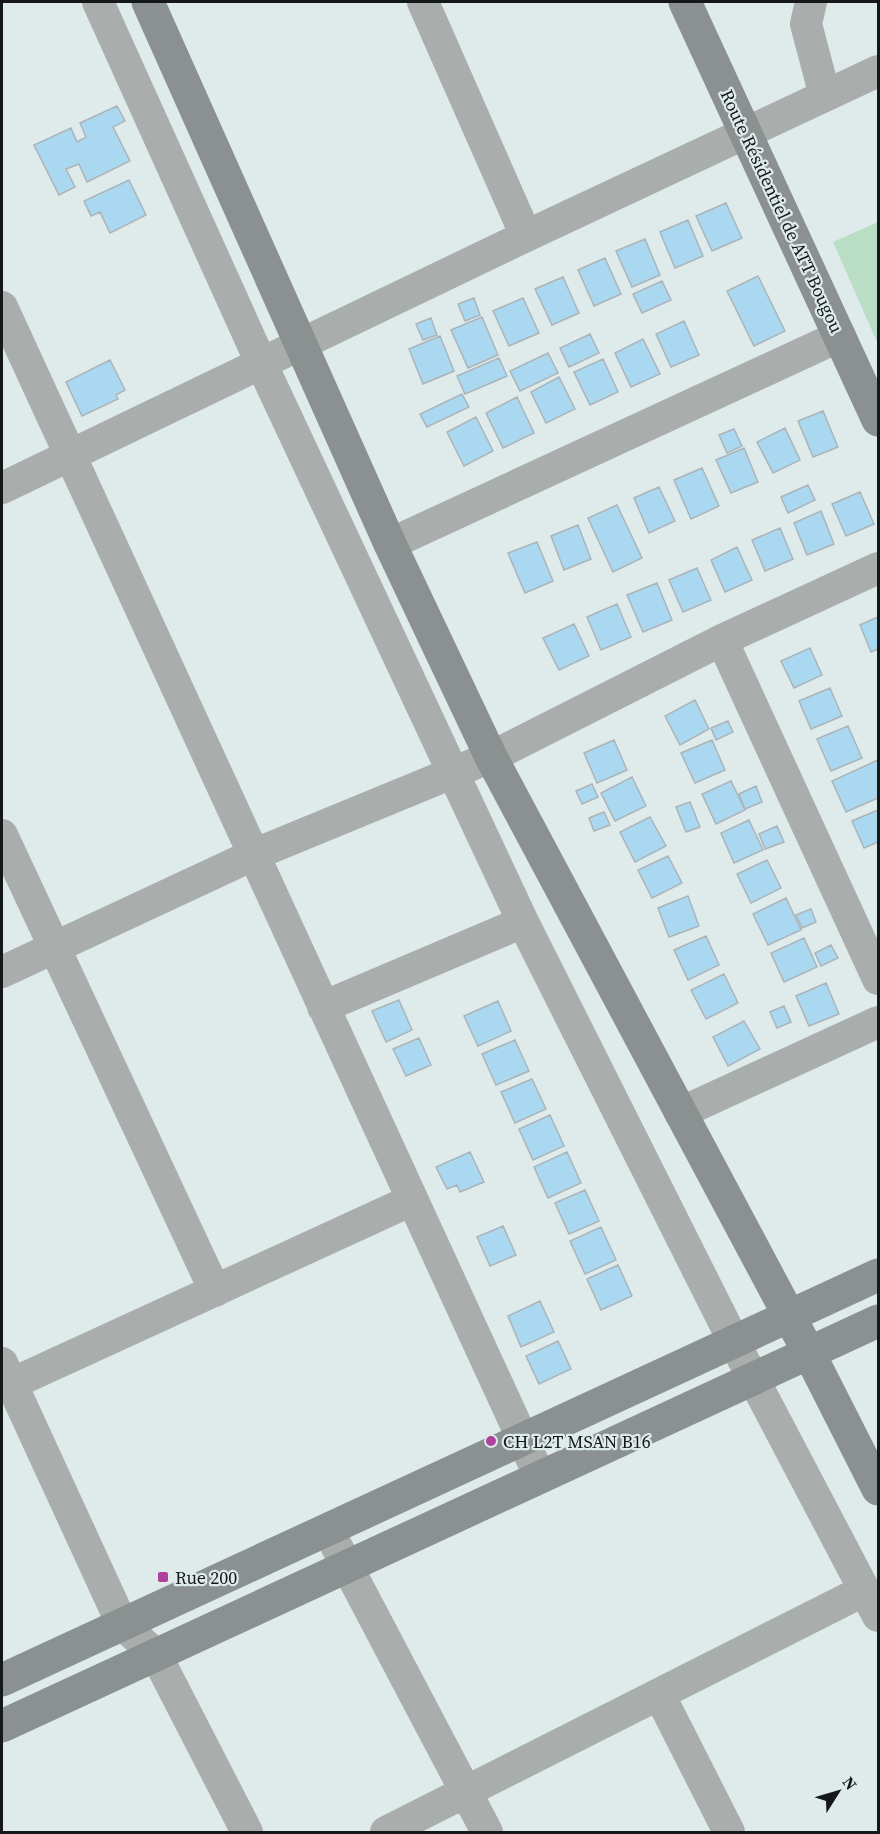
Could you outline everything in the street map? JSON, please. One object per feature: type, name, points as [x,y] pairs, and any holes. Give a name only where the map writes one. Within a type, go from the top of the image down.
[{"type":"street","points":[[98,2],[262,364],[523,922],[734,1342],[872,1603],[659,1694],[386,1833]]},
{"type":"street","points":[[148,2],[390,544],[491,757],[809,1353],[879,1489]]},
{"type":"street","points":[[423,2],[526,236]]},
{"type":"street","name":"Route Résidentiel de ATT Bougou","points":[[685,2],[879,420]]},
{"type":"street","points":[[811,2],[806,24],[825,96]]},
{"type":"street","points":[[2,488],[526,236],[879,71]]},
{"type":"street","points":[[2,307],[68,457],[540,1477]]},
{"type":"street","points":[[390,544],[840,336]]},
{"type":"street","points":[[2,972],[253,855],[491,757],[722,640],[879,568]]},
{"type":"street","points":[[722,640],[879,979]]},
{"type":"street","points":[[2,835],[56,946],[215,1291]]},
{"type":"street","points":[[323,1007],[523,922]]},
{"type":"street","points":[[680,1113],[879,1022]]},
{"type":"street","points":[[248,1833],[156,1655],[122,1624],[6,1373],[215,1291],[412,1200]]},
{"type":"street","points":[[2,1680],[879,1275]]},
{"type":"street","points":[[2,1726],[879,1321]]},
{"type":"street","points":[[328,1530],[487,1833]]},
{"type":"street","points":[[659,1694],[729,1833]]},
{"type":"green space","points":[[878,222],[878,344],[833,242]]},
{"type":"building","points":[[117,106],[125,121],[113,127],[130,161],[87,182],[79,164],[66,169],[75,187],[59,195],[34,145],[71,128],[77,142],[86,137],[80,123]]},
{"type":"building","points":[[129,180],[146,215],[110,233],[100,212],[91,216],[84,201]]},
{"type":"building","points":[[726,203],[742,238],[712,251],[696,216]]},
{"type":"building","points":[[688,220],[703,256],[675,268],[660,232]]},
{"type":"building","points":[[645,239],[660,275],[632,287],[616,251]]},
{"type":"building","points":[[605,258],[621,294],[594,306],[578,270]]},
{"type":"building","points":[[758,276],[785,331],[754,346],[727,291]]},
{"type":"building","points":[[563,277],[579,313],[552,325],[535,289]]},
{"type":"building","points":[[662,281],[671,300],[642,313],[633,294]]},
{"type":"building","points":[[474,298],[480,315],[465,321],[458,304]]},
{"type":"building","points":[[523,298],[539,333],[509,346],[493,311]]},
{"type":"building","points":[[482,317],[498,355],[468,368],[451,330]]},
{"type":"building","points":[[431,318],[437,335],[423,340],[416,324]]},
{"type":"building","points":[[684,321],[699,355],[671,367],[656,334]]},
{"type":"building","points":[[590,334],[599,353],[569,367],[560,348]]},
{"type":"building","points":[[440,336],[454,371],[423,384],[409,349]]},
{"type":"building","points":[[643,339],[660,374],[631,387],[615,353]]},
{"type":"building","points":[[548,353],[558,373],[520,391],[510,371]]},
{"type":"building","points":[[499,358],[507,376],[465,394],[457,376]]},
{"type":"building","points":[[603,359],[618,392],[590,405],[574,372]]},
{"type":"building","points":[[110,360],[125,390],[116,395],[118,399],[82,416],[66,382]]},
{"type":"building","points":[[559,377],[575,409],[546,423],[531,392]]},
{"type":"building","points":[[462,394],[469,407],[427,427],[420,414]]},
{"type":"building","points":[[517,397],[534,433],[503,448],[486,413]]},
{"type":"building","points":[[823,411],[838,447],[813,457],[798,421]]},
{"type":"building","points":[[476,417],[493,451],[464,466],[447,432]]},
{"type":"building","points":[[785,428],[800,460],[773,473],[757,442]]},
{"type":"building","points":[[734,429],[742,446],[727,453],[719,435]]},
{"type":"building","points":[[744,448],[758,482],[731,493],[716,460]]},
{"type":"building","points":[[702,468],[719,506],[691,519],[674,480]]},
{"type":"building","points":[[808,485],[815,500],[788,513],[781,497]]},
{"type":"building","points":[[659,487],[675,521],[649,533],[634,498]]},
{"type":"building","points":[[860,492],[874,524],[846,536],[832,504]]},
{"type":"building","points":[[617,505],[642,558],[613,572],[588,518]]},
{"type":"building","points":[[821,511],[834,544],[807,555],[794,523]]},
{"type":"building","points":[[578,525],[591,559],[564,570],[551,536]]},
{"type":"building","points":[[780,528],[793,559],[765,571],[752,540]]},
{"type":"building","points":[[537,542],[553,581],[525,593],[508,553]]},
{"type":"building","points":[[737,547],[752,580],[725,592],[711,560]]},
{"type":"building","points":[[697,568],[711,600],[683,612],[669,580]]},
{"type":"building","points":[[657,583],[672,620],[643,632],[627,595]]},
{"type":"building","points":[[617,604],[631,637],[601,650],[587,617]]},
{"type":"building","points":[[878,617],[878,649],[871,652],[860,625]]},
{"type":"building","points":[[574,624],[589,656],[559,670],[543,638]]},
{"type":"building","points":[[810,648],[822,675],[794,688],[781,661]]},
{"type":"building","points":[[830,688],[842,716],[811,729],[799,701]]},
{"type":"building","points":[[695,700],[709,729],[680,745],[665,716]]},
{"type":"building","points":[[728,721],[733,732],[716,740],[711,728]]},
{"type":"building","points":[[848,726],[862,758],[831,771],[817,739]]},
{"type":"building","points":[[614,740],[627,770],[597,783],[584,753]]},
{"type":"building","points":[[712,740],[725,770],[695,783],[681,753]]},
{"type":"building","points":[[878,760],[878,798],[846,812],[832,781]]},
{"type":"building","points":[[632,777],[646,806],[615,821],[601,793]]},
{"type":"building","points":[[731,781],[745,810],[716,824],[702,794]]},
{"type":"building","points":[[592,784],[598,797],[582,804],[576,791]]},
{"type":"building","points":[[756,786],[762,802],[745,809],[739,794]]},
{"type":"building","points":[[690,802],[700,827],[686,832],[676,807]]},
{"type":"building","points":[[878,810],[878,842],[864,848],[852,821]]},
{"type":"building","points":[[604,812],[610,825],[594,831],[589,818]]},
{"type":"building","points":[[650,817],[666,846],[635,862],[620,832]]},
{"type":"building","points":[[749,820],[763,850],[734,863],[721,833]]},
{"type":"building","points":[[777,826],[784,842],[765,849],[759,834]]},
{"type":"building","points":[[668,856],[682,883],[652,898],[638,870]]},
{"type":"building","points":[[767,860],[781,888],[751,903],[737,874]]},
{"type":"building","points":[[688,896],[699,926],[669,937],[658,908]]},
{"type":"building","points":[[786,898],[801,930],[768,945],[753,914]]},
{"type":"building","points":[[811,909],[816,922],[802,928],[796,915]]},
{"type":"building","points":[[706,936],[719,965],[688,980],[674,950]]},
{"type":"building","points":[[804,938],[817,967],[784,982],[771,953]]},
{"type":"building","points":[[831,945],[838,958],[821,966],[815,953]]},
{"type":"building","points":[[724,974],[738,1003],[706,1019],[691,990]]},
{"type":"building","points":[[826,983],[839,1014],[809,1026],[796,996]]},
{"type":"building","points":[[399,1000],[412,1030],[386,1042],[372,1011]]},
{"type":"building","points":[[498,1001],[511,1031],[478,1046],[464,1016]]},
{"type":"building","points":[[784,1006],[791,1022],[777,1028],[770,1012]]},
{"type":"building","points":[[744,1021],[760,1049],[728,1066],[713,1037]]},
{"type":"building","points":[[419,1038],[431,1065],[406,1076],[393,1049]]},
{"type":"building","points":[[515,1040],[529,1071],[496,1085],[482,1054]]},
{"type":"building","points":[[532,1079],[546,1109],[515,1123],[501,1092]]},
{"type":"building","points":[[550,1115],[564,1146],[533,1160],[519,1129]]},
{"type":"building","points":[[470,1152],[484,1182],[460,1192],[457,1185],[447,1189],[436,1167]]},
{"type":"building","points":[[567,1152],[581,1183],[548,1198],[534,1167]]},
{"type":"building","points":[[585,1190],[599,1221],[569,1234],[555,1203]]},
{"type":"building","points":[[503,1226],[516,1255],[490,1266],[477,1237]]},
{"type":"building","points":[[601,1227],[616,1260],[585,1274],[570,1241]]},
{"type":"building","points":[[618,1265],[632,1296],[601,1310],[587,1279]]},
{"type":"building","points":[[540,1301],[554,1332],[521,1347],[508,1316]]},
{"type":"building","points":[[558,1341],[571,1369],[539,1384],[526,1356]]},
{"type":"place","name":"CH L2T MSAN B16","points":[[491,1441]]},
{"type":"place","name":"Rue 200","points":[[163,1577]]}]
